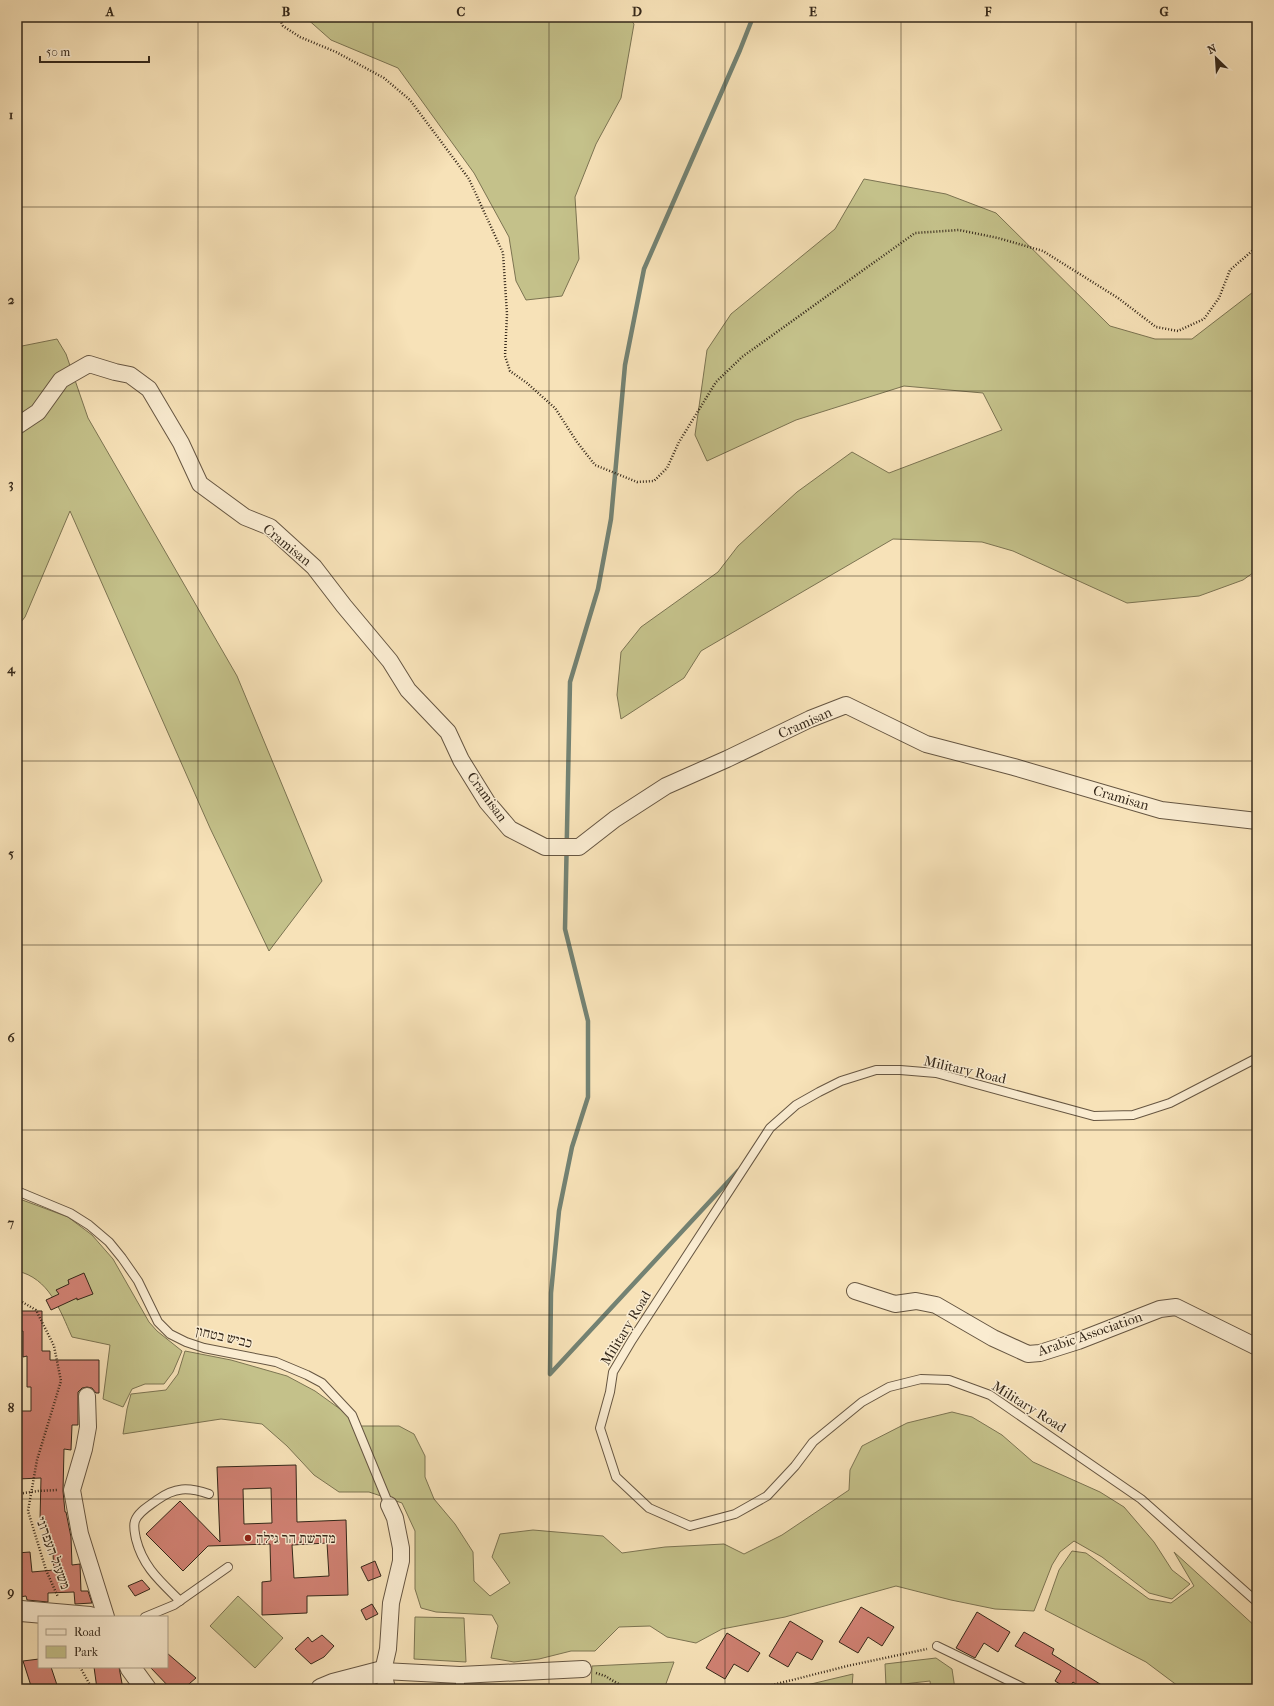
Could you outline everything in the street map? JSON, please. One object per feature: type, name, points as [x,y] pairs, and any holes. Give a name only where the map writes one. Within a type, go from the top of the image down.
[{"type":"street","name":"Cramisan","points":[[17,426],[38,412],[61,380],[90,364],[130,375],[149,389],[181,444],[200,484],[245,517],[270,527],[314,567],[390,662],[408,690],[448,732],[461,760],[487,802],[510,829],[545,847],[579,847],[615,819],[666,786],[727,759],[810,719],[846,705],[926,744],[1014,767],[1161,810],[1257,821]]},
{"type":"street","name":"Arabic Association","points":[[855,1291],[895,1304],[916,1301],[936,1305],[993,1338],[1028,1354],[1040,1353],[1078,1341],[1160,1309],[1176,1308],[1257,1347]]},
{"type":"street","points":[[87,1396],[88,1427],[84,1450],[72,1490],[80,1534],[106,1616]]},
{"type":"street","points":[[385,1680],[391,1603],[401,1561],[401,1548],[395,1518],[389,1505]]},
{"type":"street","points":[[17,1612],[22,1611],[79,1616]]},
{"type":"street","points":[[131,1668],[146,1689]]},
{"type":"street","points":[[320,1689],[333,1684],[385,1680],[460,1682],[583,1669]]},
{"type":"lane","name":"Military Road","points":[[1257,1058],[1170,1103],[1133,1115],[1094,1116],[936,1073],[900,1070],[876,1070],[841,1081],[819,1092],[796,1105],[770,1128],[766,1134],[632,1340],[613,1372],[610,1392],[600,1428],[616,1477],[649,1508],[690,1526],[735,1514],[767,1496],[795,1466],[814,1442],[862,1402],[889,1387],[922,1379],[949,1380],[990,1395],[1141,1499],[1257,1602]]},
{"type":"lane","name":"כביש בטחון","points":[[17,1191],[70,1213],[89,1225],[109,1242],[138,1281],[158,1322],[170,1334],[186,1342],[204,1348],[276,1362],[307,1375],[322,1384],[352,1415],[389,1505]]},
{"type":"lane","points":[[180,1601],[146,1565],[137,1543],[134,1528],[135,1520],[142,1511],[165,1494],[179,1489],[193,1489],[209,1494]]},
{"type":"lane","points":[[148,1616],[180,1601],[228,1567]]},
{"type":"lane","points":[[938,1646],[1026,1689]]},
{"type":"path","points":[[278,17],[283,26],[300,38],[336,52],[384,78],[410,100],[469,179],[503,253],[507,314],[505,356],[510,371],[527,383],[555,408],[577,442],[595,465],[637,482],[654,481],[667,468],[679,442],[716,382],[742,357],[915,233],[960,230],[998,238],[1043,251],[1118,298],[1156,327],[1178,331],[1204,319],[1219,298],[1230,270],[1257,248]]},
{"type":"path","name":"משעול העפרוני","points":[[17,1299],[36,1310],[54,1346],[61,1381],[43,1439],[28,1511],[46,1570],[68,1615]]},
{"type":"path","points":[[17,1494],[72,1490]]},
{"type":"path","points":[[757,1689],[847,1666],[938,1646]]},
{"type":"path","points":[[81,1668],[90,1685],[90,1689]]},
{"type":"path","points":[[583,1669],[605,1676],[627,1689]]},
{"type":"green space","points":[[305,17],[628,17],[634,24],[621,98],[596,144],[575,197],[579,259],[562,296],[526,300],[516,281],[509,237],[474,173],[398,68],[331,40]]},
{"type":"green space","points":[[864,179],[946,194],[996,213],[1110,326],[1155,339],[1192,339],[1257,289],[1257,570],[1243,580],[1199,596],[1127,603],[1013,551],[982,542],[893,539],[701,651],[684,678],[621,719],[617,695],[621,652],[641,627],[718,572],[738,546],[797,492],[852,452],[889,473],[1002,430],[983,393],[904,386],[796,420],[707,461],[695,435],[707,350],[731,314],[835,229]]},
{"type":"green space","points":[[57,339],[66,354],[88,418],[237,676],[322,881],[269,951],[210,828],[70,511],[25,617],[17,627],[17,347]]},
{"type":"green space","points":[[17,1198],[68,1217],[92,1235],[113,1259],[149,1322],[157,1331],[182,1351],[173,1372],[164,1384],[145,1384],[132,1389],[123,1407],[103,1399],[110,1345],[72,1337],[52,1296],[37,1280],[17,1271]]},
{"type":"green space","points":[[185,1351],[231,1360],[287,1376],[315,1391],[340,1409],[357,1426],[399,1426],[414,1434],[425,1456],[425,1477],[434,1499],[455,1524],[473,1552],[474,1581],[490,1596],[510,1583],[492,1557],[500,1534],[533,1530],[603,1536],[622,1553],[665,1547],[724,1544],[744,1554],[782,1535],[849,1490],[850,1470],[862,1446],[907,1423],[952,1412],[972,1417],[1002,1435],[1033,1462],[1100,1492],[1124,1507],[1154,1542],[1172,1570],[1190,1584],[1172,1599],[1149,1593],[1102,1557],[1074,1541],[1060,1552],[1052,1565],[1034,1611],[995,1609],[896,1586],[785,1617],[722,1629],[696,1643],[667,1637],[650,1626],[619,1627],[595,1651],[571,1651],[539,1659],[514,1662],[491,1658],[498,1626],[492,1615],[436,1612],[421,1608],[415,1589],[415,1531],[402,1503],[369,1492],[339,1492],[314,1475],[287,1446],[262,1424],[221,1419],[123,1434],[131,1394],[166,1390],[178,1374]]},
{"type":"green space","points":[[1072,1551],[1086,1553],[1149,1599],[1171,1603],[1194,1586],[1174,1552],[1257,1628],[1257,1689],[1182,1689],[1146,1662],[1045,1610],[1059,1570]]},
{"type":"green space","points":[[238,1596],[283,1638],[255,1668],[210,1626]]},
{"type":"green space","points":[[415,1617],[464,1618],[466,1662],[414,1659]]},
{"type":"green space","points":[[936,1658],[952,1669],[955,1689],[931,1689],[930,1681],[886,1686],[885,1664]]},
{"type":"green space","points":[[674,1662],[664,1689],[591,1689],[592,1666]]},
{"type":"green space","points":[[853,1674],[852,1687],[847,1689],[790,1689]]},
{"type":"building","points":[[84,1273],[93,1294],[77,1300],[77,1298],[51,1310],[46,1300],[59,1294],[56,1290],[69,1284],[68,1280]]},
{"type":"building","points":[[17,1311],[42,1311],[42,1351],[50,1351],[50,1360],[99,1360],[99,1393],[96,1393],[92,1388],[87,1387],[82,1388],[78,1392],[78,1425],[72,1425],[71,1450],[64,1449],[63,1491],[65,1512],[71,1537],[72,1565],[80,1564],[81,1591],[88,1591],[92,1603],[75,1604],[74,1592],[48,1593],[48,1602],[27,1600],[26,1596],[19,1597],[17,1553],[30,1552],[32,1572],[54,1570],[52,1539],[46,1539],[46,1520],[40,1520],[41,1478],[17,1479],[18,1411],[31,1411],[31,1387],[27,1387],[27,1356],[23,1357],[23,1331],[17,1331]]},
{"type":"building","name":"מדרשת הר גילה","points":[[296,1465],[297,1522],[346,1520],[348,1595],[307,1596],[307,1613],[262,1615],[262,1582],[271,1581],[270,1544],[208,1546],[183,1571],[146,1534],[180,1501],[220,1542],[217,1467]],"holes":[[[271,1488],[272,1523],[244,1524],[243,1489]],[[327,1543],[329,1576],[294,1578],[292,1545]]]},
{"type":"building","points":[[375,1561],[381,1576],[368,1581],[361,1567]]},
{"type":"building","points":[[142,1580],[150,1589],[135,1596],[128,1586]]},
{"type":"building","points":[[372,1604],[378,1614],[366,1620],[361,1610]]},
{"type":"building","points":[[861,1607],[894,1627],[882,1646],[868,1637],[858,1653],[839,1642]]},
{"type":"building","points":[[977,1612],[1010,1632],[998,1652],[984,1643],[975,1658],[956,1648]]},
{"type":"building","points":[[790,1621],[823,1641],[812,1660],[797,1652],[788,1667],[769,1656]]},
{"type":"building","points":[[1024,1632],[1054,1649],[1052,1654],[1108,1689],[1083,1689],[1073,1682],[1068,1689],[1055,1681],[1061,1671],[1015,1646]]},
{"type":"building","points":[[727,1633],[760,1653],[748,1672],[734,1664],[725,1679],[706,1668]]},
{"type":"building","points":[[322,1635],[334,1646],[324,1657],[311,1664],[295,1649],[308,1637],[312,1642]]},
{"type":"building","points":[[168,1654],[196,1678],[183,1689],[171,1689],[151,1668],[168,1668]]},
{"type":"building","points":[[38,1659],[38,1668],[51,1668],[58,1688],[32,1689],[23,1661]]},
{"type":"building","points":[[94,1668],[119,1668],[123,1689],[97,1689]]},
{"type":"waterway","points":[[738,1171],[550,1374],[551,1293],[559,1211],[572,1147],[588,1097],[588,1021],[565,929],[570,682],[598,589],[611,519],[625,365],[644,269],[753,17]]},
{"type":"place","name":"מדרשת הר גילה","points":[[248,1538]]}]
